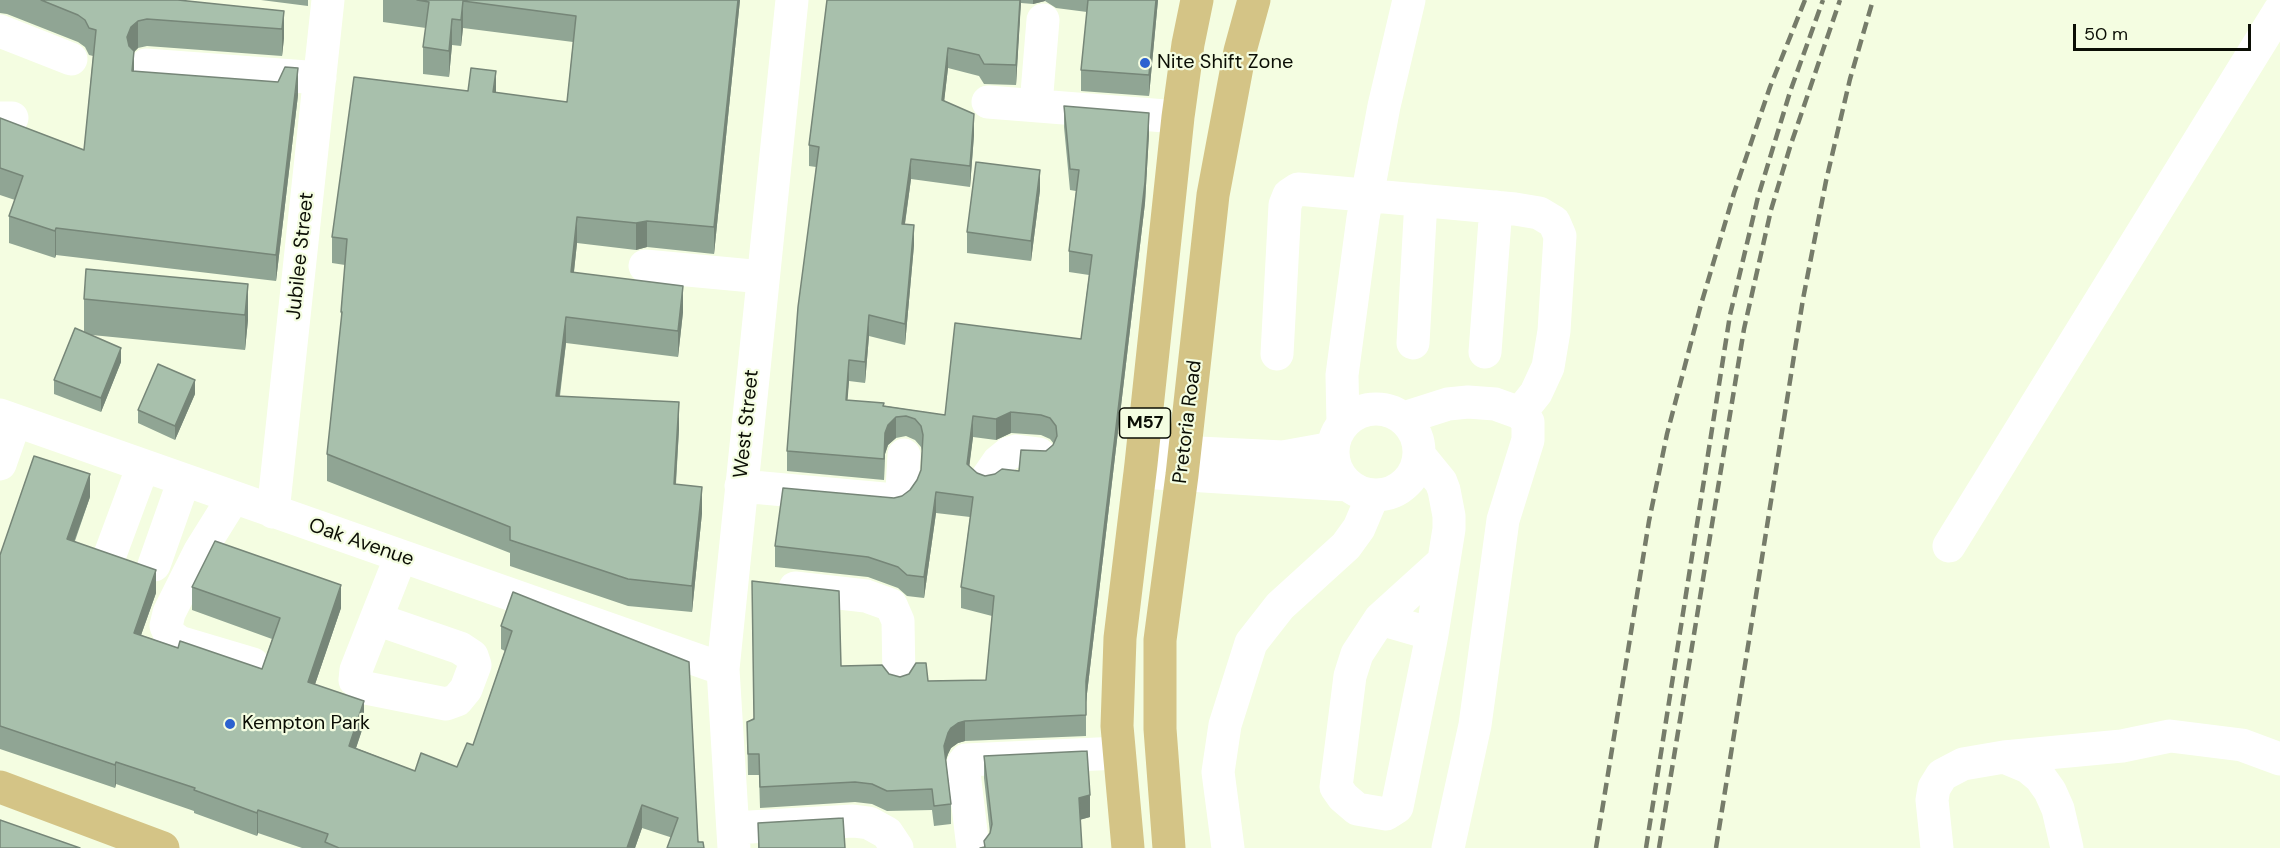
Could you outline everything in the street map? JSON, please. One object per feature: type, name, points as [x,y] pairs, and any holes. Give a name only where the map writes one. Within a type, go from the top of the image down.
[{"type":"main road","name":"Pretoria Road","points":[[1128,848],[1117,726],[1120,638],[1135,462],[1178,117],[1188,44],[1197,0]]},
{"type":"main road","name":"Pretoria Road","points":[[1169,848],[1160,729],[1160,640],[1184,463],[1213,195],[1240,51],[1254,0]]},
{"type":"main road","points":[[0,787],[163,848]]},
{"type":"street","name":"Jubilee Street","points":[[273,512],[328,0]]},
{"type":"street","name":"West Street","points":[[733,838],[723,669],[792,0]]},
{"type":"street","points":[[1361,490],[1339,474],[1334,462],[1342,375],[1367,195],[1384,106],[1409,0]]},
{"type":"street","points":[[1949,546],[2280,10]]},
{"type":"street","points":[[1036,105],[1043,20]]},
{"type":"street","points":[[0,31],[70,59]]},
{"type":"street","points":[[146,65],[320,78]]},
{"type":"street","points":[[988,102],[1178,117]]},
{"type":"street","points":[[1277,354],[1285,205],[1289,195],[1298,189],[1539,213],[1554,222],[1560,237],[1554,331],[1548,367],[1536,393],[1520,413]]},
{"type":"street","points":[[1413,343],[1421,200]]},
{"type":"street","points":[[1485,352],[1496,207]]},
{"type":"street","points":[[645,266],[763,277]]},
{"type":"street","points":[[1184,463],[1387,494],[1399,488],[1412,469],[1418,441],[1413,429],[1392,413],[1345,355]]},
{"type":"street","points":[[1135,462],[1184,463],[1283,457],[1338,436],[1353,415],[1366,410],[1392,413],[1468,402],[1495,404],[1520,413],[1528,422],[1528,440],[1503,520],[1474,725],[1448,848]]},
{"type":"street","points":[[0,464],[8,418]]},
{"type":"street","name":"Oak Avenue","points":[[8,418],[723,669]]},
{"type":"street","points":[[987,478],[998,462],[1009,453],[1016,451],[1039,454]]},
{"type":"street","points":[[741,486],[895,500],[902,490],[904,455]]},
{"type":"street","points":[[111,552],[143,466]]},
{"type":"street","points":[[1412,469],[1428,494],[1447,507],[1449,529],[1444,561],[1432,634],[1397,807],[1386,814],[1357,809],[1343,797],[1336,787],[1350,676],[1357,654],[1380,619],[1444,561]]},
{"type":"street","points":[[154,564],[184,480]]},
{"type":"street","points":[[1228,848],[1218,772],[1225,725],[1251,643],[1280,606],[1353,537],[1362,521],[1361,490]]},
{"type":"street","points":[[233,498],[200,551],[169,613],[166,627],[170,635],[179,642],[253,664]]},
{"type":"street","points":[[376,619],[400,556]]},
{"type":"street","points":[[733,581],[866,596],[891,605],[898,621],[899,679]]},
{"type":"street","points":[[1380,619],[1432,634]]},
{"type":"street","points":[[1936,848],[1932,800],[1934,788],[1942,775],[1963,764],[2004,757],[2122,746],[2170,735],[2242,745],[2280,759]]},
{"type":"street","points":[[973,848],[963,764],[966,760],[1119,753]]},
{"type":"street","points":[[2004,757],[2028,767],[2040,777],[2050,791],[2058,809],[2067,848]]},
{"type":"street","points":[[733,838],[853,821],[869,823],[887,833],[897,848]]},
{"type":"building","points":[[41,0],[178,0],[284,11],[282,29],[147,19],[138,21],[131,27],[127,37],[129,46],[134,51],[132,71],[278,82],[285,67],[298,68],[276,255],[56,228],[55,231],[9,216],[23,176],[0,168],[0,118],[84,150],[96,30],[89,28],[85,20],[78,15]]},
{"type":"building","points":[[417,0],[738,0],[714,227],[577,217],[571,272],[683,286],[678,331],[566,317],[556,396],[679,402],[674,484],[702,487],[692,586],[628,579],[510,540],[510,527],[327,454],[347,239],[332,237],[354,77],[468,91],[471,68],[496,71],[493,92],[567,102],[576,16],[463,1],[461,20],[452,19],[449,51],[423,47],[429,2]]},
{"type":"building","points":[[827,0],[1020,0],[1016,65],[984,64],[979,55],[948,48],[942,100],[974,114],[970,166],[911,159],[902,224],[914,225],[905,324],[869,315],[865,362],[849,360],[846,400],[884,403],[883,406],[945,415],[955,323],[1081,339],[1092,255],[1069,251],[1079,170],[1070,169],[1064,106],[1149,113],[1145,182],[1086,681],[1086,715],[958,723],[951,728],[944,746],[951,804],[934,806],[932,789],[887,791],[872,784],[855,782],[760,787],[759,754],[748,754],[747,722],[754,719],[752,581],[839,591],[841,666],[882,665],[889,674],[900,677],[909,674],[916,663],[926,663],[928,681],[986,680],[994,596],[961,587],[973,497],[936,492],[924,577],[907,575],[898,567],[868,557],[775,546],[783,488],[894,498],[910,490],[921,470],[923,435],[921,426],[915,419],[906,416],[896,417],[888,425],[885,433],[884,459],[787,451],[798,307],[819,147],[809,145]],"holes":[[[1011,412],[1050,418],[1056,426],[1057,436],[1053,445],[1046,451],[1021,450],[1019,471],[1002,469],[995,474],[985,476],[977,473],[967,464],[973,416],[996,419]]]},
{"type":"building","points":[[1088,0],[1156,0],[1149,75],[1081,70]]},
{"type":"building","points":[[976,162],[1040,170],[1031,241],[967,232]]},
{"type":"building","points":[[86,269],[248,284],[245,315],[84,299]]},
{"type":"building","points":[[75,328],[121,348],[101,398],[54,380]]},
{"type":"building","points":[[158,364],[195,380],[175,426],[138,410]]},
{"type":"building","points":[[34,456],[90,474],[67,539],[156,570],[134,633],[178,648],[180,641],[262,669],[280,618],[192,587],[215,541],[341,585],[308,682],[364,701],[349,746],[415,771],[421,753],[457,767],[467,743],[473,745],[512,631],[501,626],[513,592],[689,662],[698,842],[703,842],[704,848],[667,848],[678,818],[642,805],[627,848],[339,848],[325,842],[328,834],[258,810],[257,813],[194,790],[195,788],[116,762],[115,765],[0,726],[0,555]]},
{"type":"building","points":[[1087,751],[1090,795],[1079,798],[1082,848],[980,848],[985,847],[984,841],[990,833],[992,824],[984,756]]},
{"type":"building","points":[[843,818],[845,848],[759,848],[758,823]]},
{"type":"building","points":[[0,820],[80,848],[0,848]]},
{"type":"railway","points":[[1596,848],[1649,521],[1667,434],[1700,308],[1734,193],[1770,87],[1805,0]]},
{"type":"railway","points":[[1646,848],[1730,315],[1758,197],[1790,92],[1823,0]]},
{"type":"railway","points":[[1659,848],[1744,329],[1771,210],[1840,0]]},
{"type":"railway","points":[[1716,848],[1803,299],[1826,181],[1850,79],[1873,0]]},
{"type":"place","name":"Nite Shift Zone","points":[[1145,63]]},
{"type":"place","name":"Kempton Park","points":[[230,724]]}]
